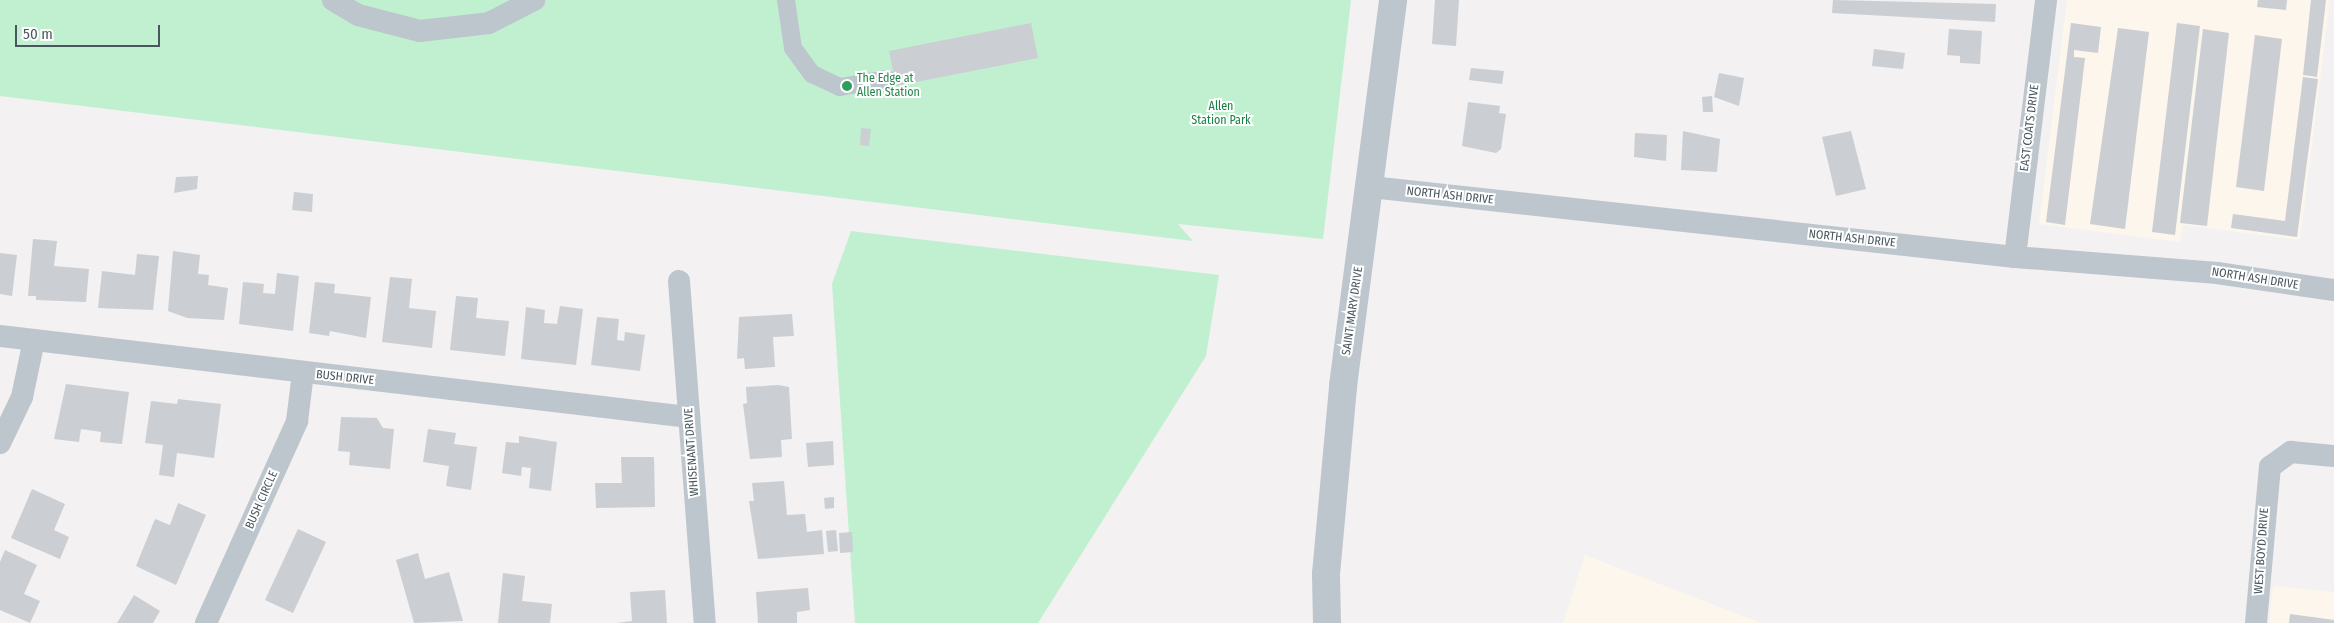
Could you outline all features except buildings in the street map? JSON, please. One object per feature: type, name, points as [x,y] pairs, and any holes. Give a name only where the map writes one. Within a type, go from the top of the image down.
[{"type":"street","points":[[332,0],[358,15],[420,30],[489,23],[534,0]]},
{"type":"street","points":[[786,0],[793,48],[812,74],[840,87],[887,79]]},
{"type":"street","name":"SAINT MARY DRIVE","points":[[1327,623],[1330,514],[1393,0]]},
{"type":"street","name":"EAST COATS DRIVE","points":[[2015,257],[2046,0]]},
{"type":"street","name":"NORTH ASH DRIVE","points":[[1371,187],[2015,257],[2217,272],[2334,290]]},
{"type":"street","name":"WHISENANT DRIVE","points":[[679,281],[705,623]]},
{"type":"street","name":"BUSH DRIVE","points":[[0,336],[689,417]]},
{"type":"street","points":[[0,443],[22,397],[34,340]]},
{"type":"street","name":"BUSH CIRCLE","points":[[206,623],[297,421],[303,373]]},
{"type":"street","name":"WEST BOYD DRIVE","points":[[2256,623],[2268,478],[2279,457],[2291,452],[2334,456]]},
{"type":"shaded area","points":[[2067,0],[2330,0],[2300,240],[2183,225],[2180,242],[2039,224]]},
{"type":"shaded area","points":[[1585,555],[1761,623],[1563,623]]},
{"type":"shaded area","points":[[2273,586],[2334,592],[2334,623],[2269,623]]},
{"type":"green space","name":"Allen Station Park","points":[[0,0],[1351,0],[1323,239],[1178,224],[1193,241],[0,96]]},
{"type":"green space","points":[[851,231],[1219,275],[1206,356],[1038,623],[855,623],[832,284]]},
{"type":"place","name":"The Edge at Allen Station","points":[[847,86]]}]
